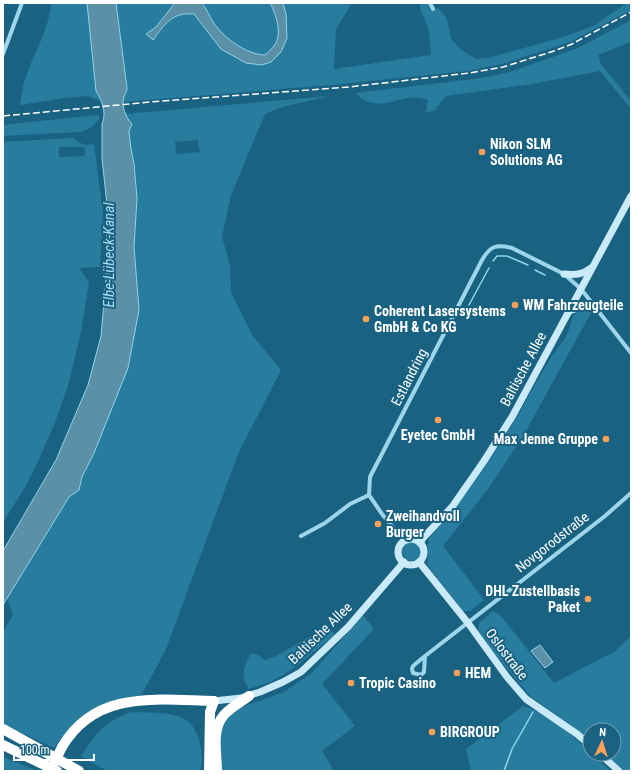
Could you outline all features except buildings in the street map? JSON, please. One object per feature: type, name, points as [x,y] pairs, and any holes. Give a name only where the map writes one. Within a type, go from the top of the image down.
[{"type":"highway","points":[[217,771],[216,738],[219,723],[227,713],[249,696]]},
{"type":"highway","points":[[50,771],[62,747],[73,731],[88,718],[122,703],[135,700],[159,699],[214,702],[210,712],[209,771]]},
{"type":"highway","points":[[3,729],[79,771]]},
{"type":"highway","points":[[3,745],[57,771]]},
{"type":"main road","name":"Baltische Allee","points":[[420,543],[452,507],[512,418],[631,196]]},
{"type":"main road","points":[[564,274],[574,275],[584,273],[595,263]]},
{"type":"main road","points":[[569,311],[583,306],[596,308]]},
{"type":"main road","points":[[413,540],[420,543],[423,547],[424,554],[419,562],[411,565],[404,562],[400,558],[399,550],[404,542],[413,540]]},
{"type":"main road","name":"Baltische Allee","points":[[214,702],[249,696],[270,688],[301,672],[348,627],[404,562]]},
{"type":"main road","name":"Oslostraße","points":[[419,562],[468,622],[507,677],[526,699],[582,738]]},
{"type":"main road","points":[[609,762],[619,771]]},
{"type":"street","points":[[3,54],[22,3]]},
{"type":"street","points":[[430,3],[433,9]]},
{"type":"street","name":"Estlandring","points":[[369,495],[370,477],[461,300],[489,250],[496,246],[503,245],[512,248],[564,274],[581,289]]},
{"type":"street","points":[[581,289],[631,353]]},
{"type":"street","name":"Novgorodstraße","points":[[425,656],[424,672],[421,675],[413,673],[413,666],[425,656],[605,516],[631,493]]},
{"type":"street","points":[[300,536],[325,523],[350,504],[369,495],[404,542]]},
{"type":"shaded area","points":[[51,3],[87,3],[96,91],[103,102],[88,96],[20,105],[27,73],[44,33],[50,13]]},
{"type":"shaded area","points":[[116,3],[175,3],[156,27],[146,34],[153,40],[166,24],[174,18],[180,15],[194,14],[221,49],[271,62],[286,14],[283,3],[352,3],[336,29],[334,69],[431,55],[429,31],[420,8],[420,3],[427,3],[431,11],[438,8],[447,19],[451,39],[460,49],[476,59],[488,58],[563,37],[593,26],[627,3],[631,3],[631,10],[570,42],[502,64],[467,71],[331,85],[124,102],[127,88]]},
{"type":"shaded area","points":[[202,3],[270,3],[278,24],[277,41],[265,55],[250,52],[223,34],[213,22]]},
{"type":"shaded area","points":[[631,20],[631,42],[598,55],[601,64],[631,101],[631,109],[600,71],[532,84],[446,96],[434,111],[426,112],[428,100],[409,98],[382,103],[373,103],[364,100],[355,93],[474,79],[507,73],[578,48]]},
{"type":"shaded area","points":[[330,96],[282,107],[265,114],[231,195],[222,237],[230,265],[231,292],[253,336],[281,370],[238,454],[166,649],[141,696],[72,727],[54,748],[3,724],[3,632],[13,615],[7,598],[69,497],[79,490],[82,478],[94,453],[139,310],[134,247],[137,198],[129,131],[132,124],[127,119],[125,114]],"holes":[[[198,140],[200,152],[176,154],[175,142]]]},
{"type":"shaded area","points":[[97,115],[100,117],[94,125],[80,132],[3,136],[3,125]]},
{"type":"shaded area","points":[[73,138],[83,144],[94,144],[103,213],[100,267],[79,268],[89,282],[81,332],[68,386],[54,425],[35,468],[24,489],[3,522],[3,142]],"holes":[[[59,147],[85,147],[85,156],[59,157]]]},
{"type":"shaded area","points":[[584,309],[592,311],[523,436],[488,489],[443,546],[484,600],[470,611],[463,611],[428,566],[429,539],[497,449],[543,370],[565,337],[573,316],[580,310]]},
{"type":"shaded area","points":[[412,541],[419,544],[422,551],[419,558],[412,561],[405,558],[402,551],[405,544]]},
{"type":"shaded area","points":[[493,611],[501,616],[554,683],[614,652],[631,636],[631,771],[625,771],[614,762],[622,762],[622,722],[582,722],[582,734],[530,696],[494,653],[478,630],[479,623]]},
{"type":"shaded area","points":[[363,615],[374,629],[322,684],[355,726],[322,751],[334,771],[221,771],[221,727],[234,710],[284,692],[312,673]]},
{"type":"shaded area","points":[[328,626],[335,635],[299,664],[270,682],[249,689],[246,684],[244,671],[251,653],[258,655],[265,660],[274,657]]},
{"type":"shaded area","points":[[523,706],[541,713],[559,725],[582,745],[582,762],[601,762],[611,771],[471,771],[466,749]]},
{"type":"shaded area","points":[[131,712],[173,715],[188,721],[195,730],[200,745],[202,758],[200,771],[107,771],[81,756],[102,729],[114,720]]},
{"type":"shaded area","points":[[3,757],[35,770],[37,771],[3,771]]},
{"type":"water","name":"Elbe-Lübeck-Kanal","points":[[87,3],[116,3],[127,88],[123,100],[124,108],[128,119],[132,124],[129,131],[137,198],[134,247],[139,310],[128,368],[94,453],[82,477],[79,490],[69,497],[3,605],[3,551],[56,460],[88,385],[101,336],[106,280],[107,205],[102,158],[102,124],[104,111],[96,91]]},
{"type":"water","points":[[175,3],[202,3],[213,22],[229,39],[250,52],[265,55],[274,46],[278,36],[278,24],[270,3],[283,3],[286,14],[287,38],[281,52],[271,62],[262,65],[246,63],[221,49],[194,14],[180,15],[170,20],[165,24],[153,40],[146,34],[156,27]]},
{"type":"water","points":[[499,643],[502,644],[524,673],[525,677],[522,678],[498,648],[497,645]]},
{"type":"water","points":[[540,645],[553,662],[545,668],[531,651]]},
{"type":"waterway","points":[[493,261],[497,256],[507,256],[528,265]]},
{"type":"waterway","points":[[469,305],[489,268]]},
{"type":"waterway","points":[[535,270],[545,275]]},
{"type":"waterway","points":[[504,771],[512,749],[533,712]]},
{"type":"railway","points":[[3,116],[150,102],[349,87],[469,73],[503,67],[554,51],[572,44],[631,12]]},
{"type":"place","name":"Nikon SLM Solutions AG","points":[[482,152]]},
{"type":"place","name":"WM Fahrzeugteile","points":[[515,305]]},
{"type":"place","name":"Coherent Lasersystems GmbH & Co KG","points":[[366,319]]},
{"type":"place","name":"Eyetec GmbH","points":[[438,420]]},
{"type":"place","name":"Max Jenne Gruppe","points":[[606,439]]},
{"type":"place","name":"Zweihandvoll Burger","points":[[378,524]]},
{"type":"place","name":"DHL Zustellbasis Paket","points":[[588,599]]},
{"type":"place","name":"HEM","points":[[457,673]]},
{"type":"place","name":"Tropic Casino","points":[[351,683]]},
{"type":"place","name":"BIRGROUP","points":[[432,732]]}]
